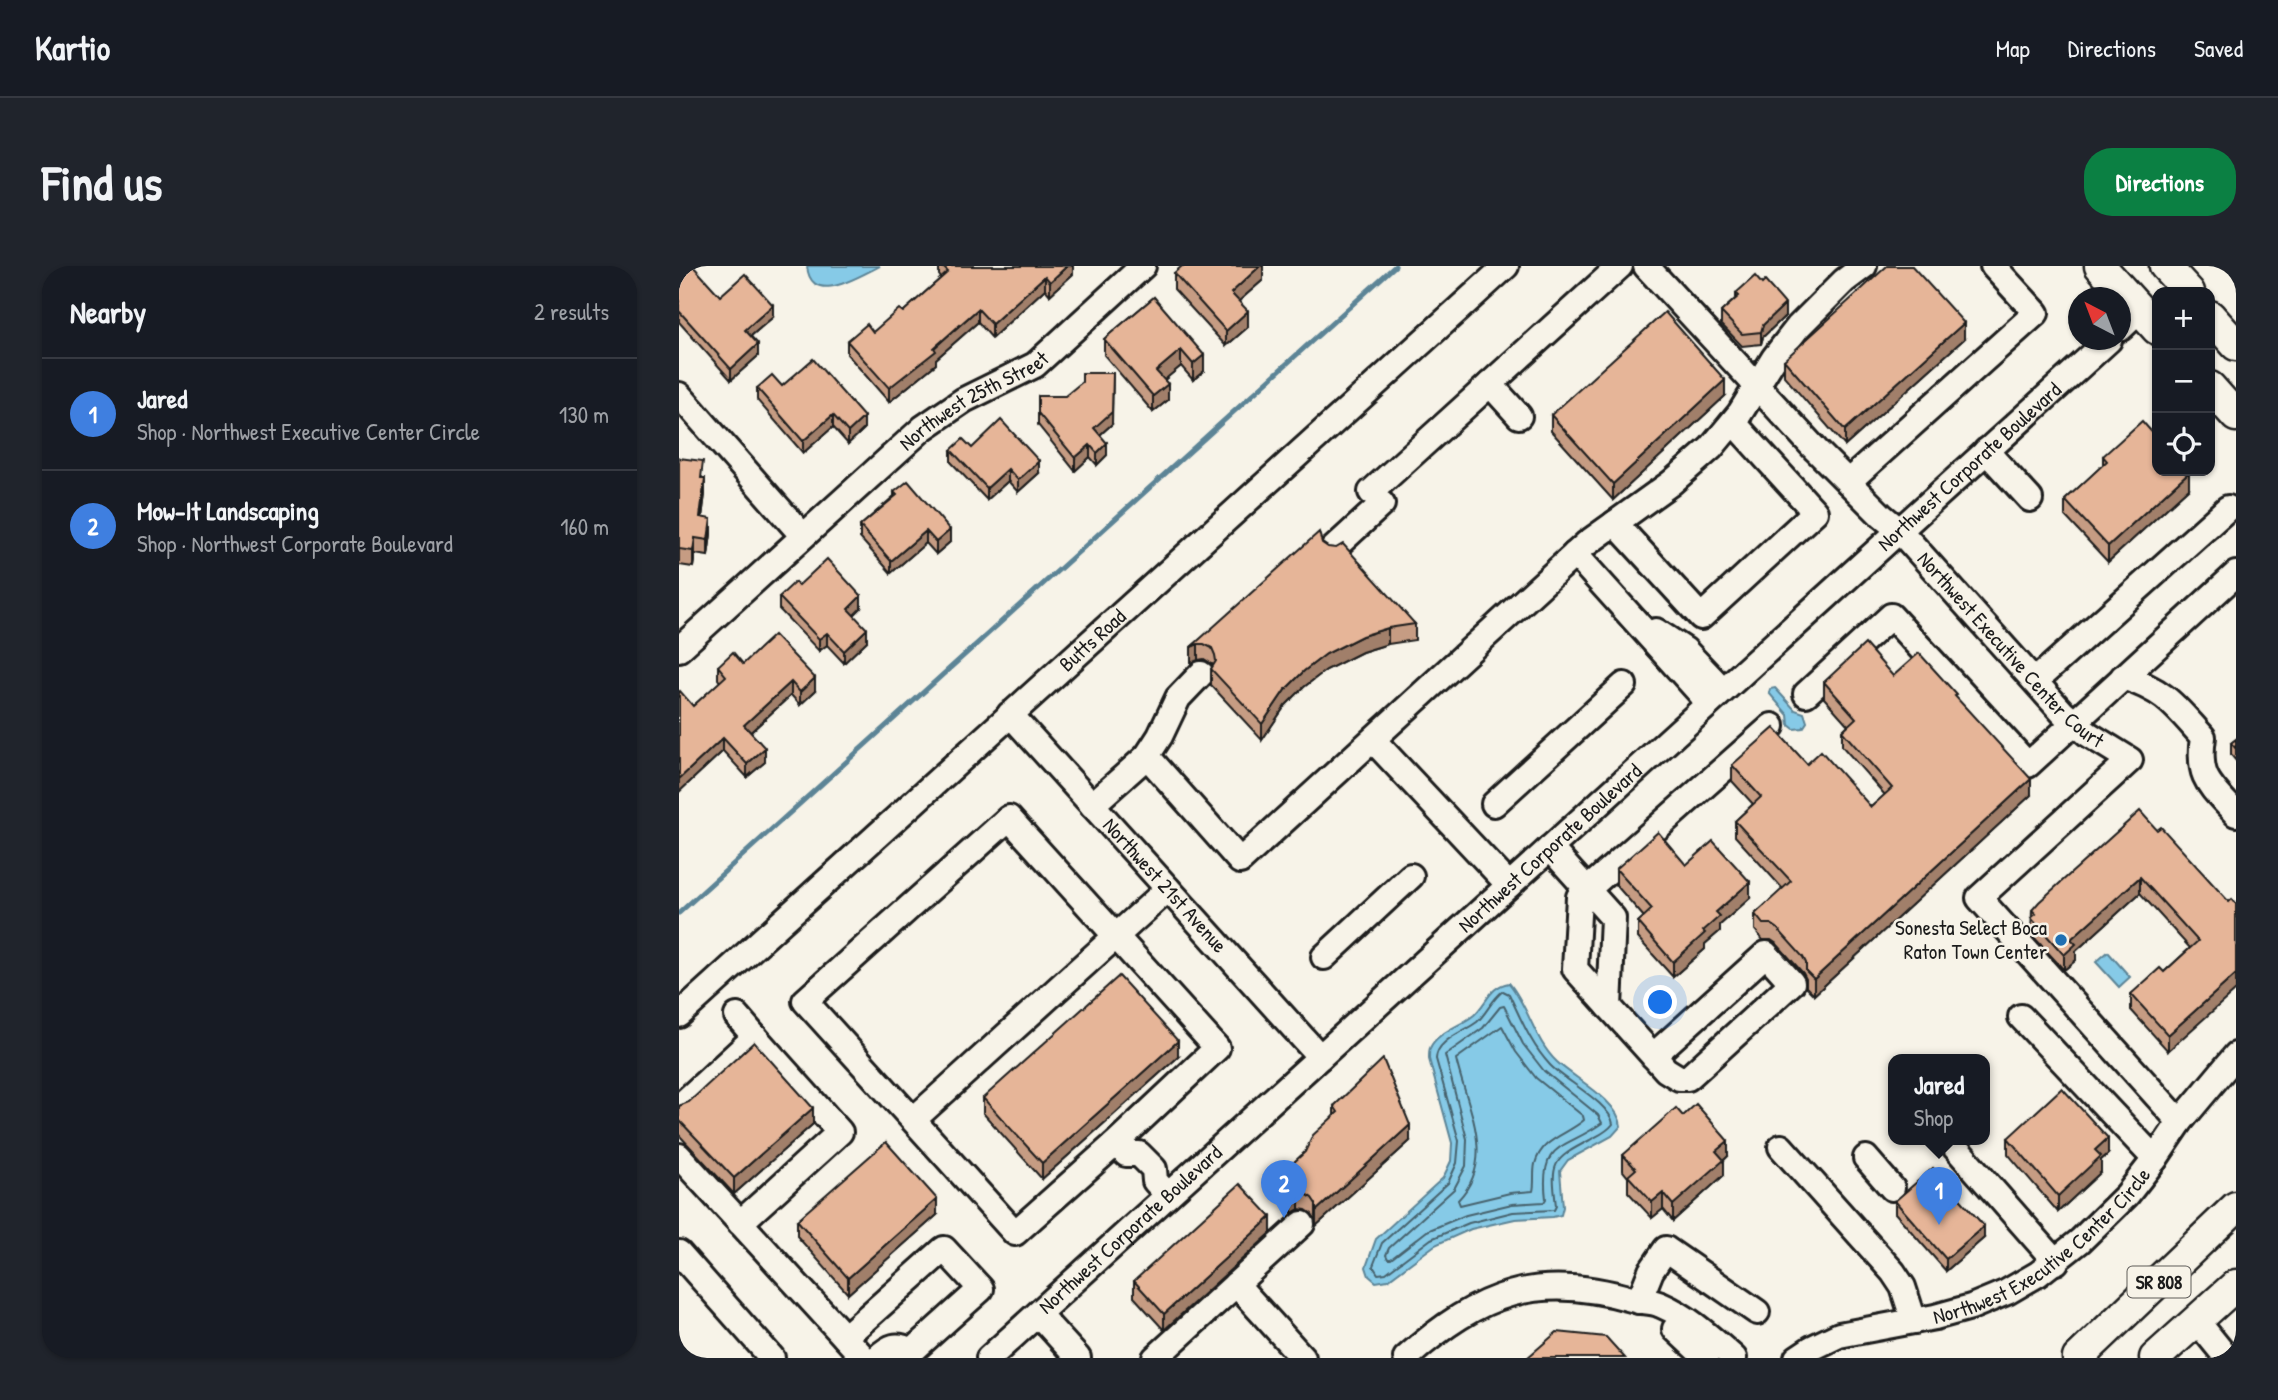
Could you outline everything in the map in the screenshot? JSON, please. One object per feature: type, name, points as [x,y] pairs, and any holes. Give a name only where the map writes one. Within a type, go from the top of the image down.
[{"type":"main road","points":[[2100,266],[2144,319]]},
{"type":"main road","points":[[2165,266],[2184,287]]},
{"type":"main road","points":[[2215,322],[2236,345]]},
{"type":"main road","points":[[2215,343],[2236,358]]},
{"type":"main road","points":[[2215,393],[2236,416]]},
{"type":"main road","name":"SR 808","points":[[2078,1358],[2236,1207]]},
{"type":"main road","name":"SR 808","points":[[2155,1358],[2236,1285]]},
{"type":"street","name":"Northwest 25th Street","points":[[679,649],[923,428],[964,400],[1035,365],[1143,266]]},
{"type":"street","name":"Butts Road","points":[[679,1015],[1506,266]]},
{"type":"street","points":[[1333,549],[1377,498],[1490,384],[1620,266]]},
{"type":"street","name":"Northwest Executive Center Court","points":[[1646,266],[1848,482],[1899,530],[2073,723],[2130,760],[1979,898],[2180,1122]]},
{"type":"street","points":[[1147,756],[1240,861],[1575,554],[1678,477],[1711,448],[1733,422],[1774,358],[1798,327],[1844,281],[1864,266]]},
{"type":"street","points":[[1848,482],[2036,313],[1993,266]]},
{"type":"street","name":"Northwest Corporate Boulevard","points":[[989,1358],[1038,1314],[1162,1188],[1320,1057],[2098,350]]},
{"type":"street","points":[[1490,384],[1519,416]]},
{"type":"street","points":[[679,394],[803,536]]},
{"type":"street","points":[[1615,523],[1701,617],[1815,512],[1733,422]]},
{"type":"street","points":[[1986,451],[2030,499]]},
{"type":"street","points":[[2035,681],[2228,508]]},
{"type":"street","points":[[1575,554],[1632,617],[1675,642],[1695,659],[1716,696]]},
{"type":"street","points":[[1806,694],[1891,616],[2028,765],[2236,574]]},
{"type":"street","points":[[1092,805],[1147,756],[1178,698],[1201,674]]},
{"type":"street","points":[[2123,677],[2169,699],[2203,737],[2200,756],[2207,781],[2236,814]]},
{"type":"street","points":[[1494,804],[1624,685]]},
{"type":"street","name":"Northwest 21st Avenue","points":[[1010,714],[1320,1057]]},
{"type":"street","points":[[1653,1056],[1766,954],[1792,983],[1688,1078],[1679,1078],[1665,1070],[1575,969],[1584,893],[1772,726]]},
{"type":"street","points":[[1368,743],[1504,890]]},
{"type":"street","points":[[1009,818],[1217,1048],[1121,1148],[1015,1233],[913,1120],[805,1001],[1009,818]]},
{"type":"street","points":[[1550,848],[1584,893],[1613,918],[1609,1007]]},
{"type":"street","points":[[1324,957],[1411,876]]},
{"type":"street","points":[[913,1120],[1168,889]]},
{"type":"street","points":[[737,1016],[840,1132],[740,1223]]},
{"type":"street","points":[[2021,1017],[2155,1159]]},
{"type":"street","points":[[679,1107],[755,1037]]},
{"type":"street","name":"Northwest Executive Center Circle","points":[[1797,1358],[1839,1335],[1914,1321],[1987,1301],[2025,1283],[2056,1262],[2108,1214],[2155,1159],[2180,1122],[2236,1055]]},
{"type":"street","points":[[1953,1145],[2056,1262]]},
{"type":"street","points":[[1781,1147],[1893,1272],[1903,1287],[1914,1321]]},
{"type":"street","points":[[1121,1148],[1139,1154],[1154,1169],[1162,1188]]},
{"type":"street","points":[[679,1156],[864,1358]]},
{"type":"street","points":[[1866,1158],[1892,1188]]},
{"type":"street","points":[[1155,1358],[1302,1224]]},
{"type":"street","points":[[845,1337],[944,1248],[981,1289],[912,1351],[903,1346],[894,1346],[877,1358]]},
{"type":"street","points":[[1639,1301],[1651,1271],[1666,1249],[1756,1312]]},
{"type":"street","points":[[679,1253],[772,1358]]},
{"type":"street","points":[[1237,1284],[1303,1358]]},
{"type":"street","points":[[1406,1358],[1434,1334],[1483,1302],[1535,1288],[1574,1288],[1659,1303],[1682,1316],[1734,1358]]},
{"type":"street","points":[[1639,1301],[1706,1358]]},
{"type":"street","points":[[1038,1314],[1078,1358]]},
{"type":"street","points":[[2196,1321],[2227,1358]]},
{"type":"water","points":[[807,266],[880,266],[849,281],[827,287],[817,285],[810,278]]},
{"type":"water","points":[[1775,688],[1795,710],[1804,713],[1807,722],[1803,728],[1794,729],[1789,725],[1788,715],[1769,693],[1770,689]]},
{"type":"water","points":[[2108,952],[2130,977],[2119,987],[2096,962]]},
{"type":"water","points":[[1509,983],[1549,1053],[1612,1107],[1621,1126],[1612,1136],[1568,1160],[1560,1171],[1563,1207],[1561,1215],[1515,1219],[1471,1229],[1435,1245],[1388,1280],[1376,1282],[1369,1276],[1366,1267],[1376,1239],[1443,1178],[1451,1161],[1452,1143],[1429,1059],[1430,1048],[1444,1033],[1474,1015],[1497,988]]},
{"type":"building","points":[[679,266],[693,266],[720,296],[745,274],[773,305],[745,330],[758,344],[731,369],[679,311]]},
{"type":"building","points":[[942,266],[1067,266],[1050,282],[1045,276],[992,324],[978,309],[934,348],[936,351],[889,388],[847,341],[867,324],[873,332],[899,309],[903,312],[948,272]]},
{"type":"building","points":[[1182,266],[1260,266],[1231,293],[1248,311],[1226,331],[1174,273]]},
{"type":"building","points":[[1887,266],[1912,266],[1964,323],[1845,430],[1784,360]]},
{"type":"building","points":[[1755,276],[1762,284],[1765,281],[1785,304],[1763,325],[1761,332],[1742,334],[1721,312],[1739,296],[1736,293]]},
{"type":"building","points":[[1154,297],[1204,355],[1193,364],[1181,350],[1156,371],[1168,384],[1153,396],[1104,339]]},
{"type":"building","points":[[1665,312],[1725,380],[1613,484],[1551,415]]},
{"type":"building","points":[[813,359],[864,417],[848,432],[833,415],[803,441],[757,388],[772,375],[782,386]]},
{"type":"building","points":[[1082,373],[1113,373],[1112,412],[1094,428],[1107,443],[1097,453],[1090,445],[1075,458],[1038,413],[1038,396],[1065,396],[1082,382]]},
{"type":"building","points":[[1001,420],[1039,461],[1018,480],[1008,469],[987,488],[951,450],[963,439],[972,448]]},
{"type":"building","points":[[2142,421],[2152,432],[2152,476],[2185,476],[2108,546],[2065,500],[2107,461],[2103,456]]},
{"type":"building","points":[[679,458],[703,461],[701,478],[705,478],[700,517],[711,519],[708,540],[695,538],[693,551],[679,549]]},
{"type":"building","points":[[908,481],[950,530],[936,542],[926,531],[891,561],[860,526],[897,495],[894,492]]},
{"type":"building","points":[[1319,532],[1322,543],[1328,547],[1336,548],[1343,544],[1415,624],[1362,636],[1326,654],[1285,690],[1262,724],[1211,669],[1216,661],[1212,648],[1204,644],[1191,647]]},
{"type":"building","points":[[827,559],[861,596],[848,609],[867,629],[844,651],[827,633],[819,639],[779,597],[795,582],[798,586]]},
{"type":"building","points":[[774,635],[815,678],[800,692],[791,682],[744,725],[765,748],[747,764],[723,738],[679,779],[679,692],[693,706],[726,676],[718,666],[733,652],[743,664]]},
{"type":"building","points":[[1865,644],[1893,676],[1919,653],[2031,779],[1814,979],[1806,971],[1803,957],[1777,928],[1771,924],[1763,924],[1755,914],[1791,881],[1735,821],[1761,797],[1732,765],[1774,728],[1807,764],[1821,751],[1871,807],[1892,788],[1842,731],[1856,718],[1824,682]]},
{"type":"building","name":"Sonesta Select Boca Raton Town Center","points":[[2140,811],[2157,830],[2161,827],[2229,902],[2232,899],[2236,904],[2236,974],[2168,1035],[2131,994],[2160,968],[2164,972],[2198,941],[2140,877],[2071,939],[2076,944],[2064,955],[2031,918],[2036,914],[2032,910],[2039,902]]},
{"type":"building","points":[[1658,832],[1686,865],[1713,841],[1750,882],[1716,912],[1720,916],[1673,962],[1638,922],[1652,909],[1616,869]]},
{"type":"building","points":[[1119,976],[1178,1041],[1042,1163],[983,1098]]},
{"type":"building","points":[[754,1042],[813,1108],[734,1178],[679,1120],[679,1106],[689,1102]]},
{"type":"building","points":[[1383,1059],[1410,1125],[1316,1211],[1312,1198],[1306,1194],[1292,1197],[1276,1179],[1305,1152],[1313,1135],[1338,1112],[1334,1106]]},
{"type":"building","points":[[2062,1088],[2108,1138],[2095,1150],[2101,1156],[2058,1196],[2008,1138]]},
{"type":"building","points":[[1696,1104],[1728,1141],[1716,1151],[1724,1160],[1673,1205],[1663,1193],[1652,1202],[1628,1176],[1636,1169],[1623,1155],[1676,1108],[1683,1116]]},
{"type":"building","points":[[886,1142],[937,1199],[848,1278],[797,1220]]},
{"type":"building","points":[[1933,1168],[1984,1226],[1946,1259],[1895,1201]]},
{"type":"building","points":[[1240,1184],[1271,1217],[1164,1314],[1134,1281]]},
{"type":"building","points":[[1557,1332],[1606,1337],[1625,1358],[1527,1358]]},
{"type":"waterway","points":[[679,913],[1395,266]]},
{"type":"place","name":"Sonesta Select Boca Raton Town Center","points":[[2061,940]]},
{"type":"place","name":"Mow-It Landscaping","points":[[1284,1218]]},
{"type":"place","name":"Jared","points":[[1939,1225]]}]
